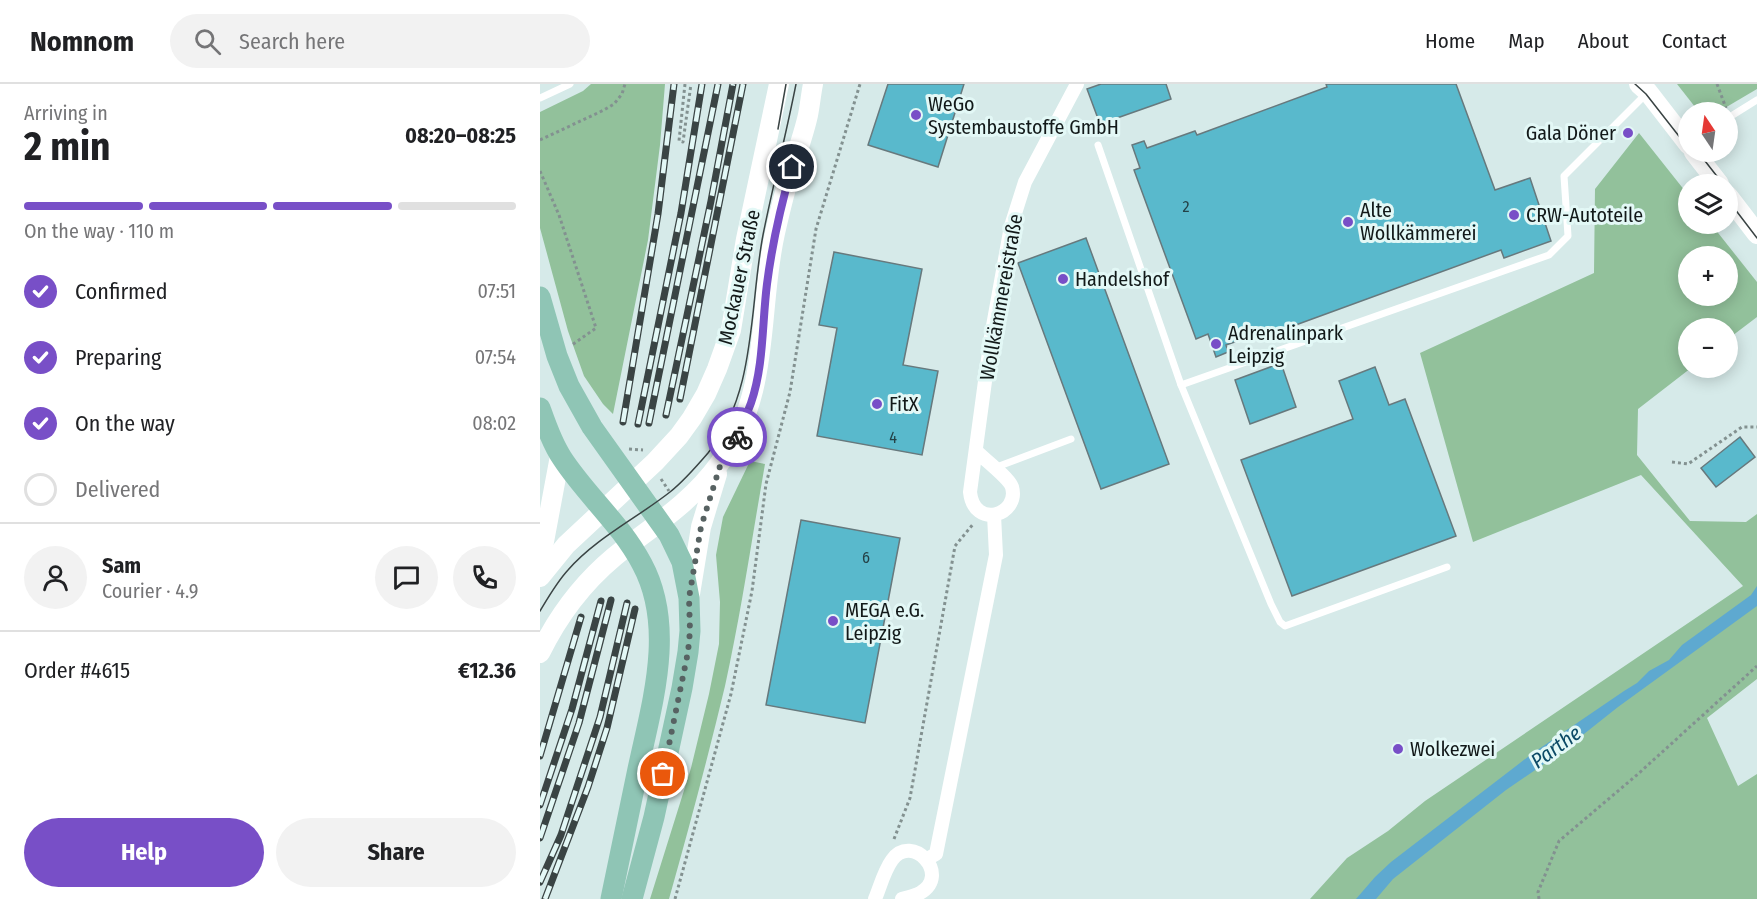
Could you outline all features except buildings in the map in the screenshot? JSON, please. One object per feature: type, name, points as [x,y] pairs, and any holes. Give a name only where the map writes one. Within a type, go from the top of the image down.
[{"type":"main road","name":"Mockauer Straße","points":[[540,577],[566,545],[662,455],[692,418],[706,394],[731,330],[746,239],[779,84]]},
{"type":"main road","name":"Mockauer Straße","points":[[540,653],[567,607],[580,591],[599,571],[694,494],[721,463],[734,441],[752,402],[757,381],[774,236],[808,116],[813,84]]},
{"type":"main road","points":[[1644,88],[1678,131]]},
{"type":"main road","points":[[1702,162],[1711,174]]},
{"type":"main road","points":[[1738,209],[1757,234]]},
{"type":"main road","points":[[540,297],[569,386],[592,427],[669,535],[682,562],[690,605]]},
{"type":"main road","points":[[540,408],[548,432],[560,456],[630,545],[642,564],[652,587],[659,626],[656,685],[611,899]]},
{"type":"main road","points":[[540,563],[560,456]]},
{"type":"main road","points":[[632,899],[654,817],[688,652],[690,605],[701,527],[721,463]]},
{"type":"street","name":"Wollkämmereistraße","points":[[927,859],[936,854],[996,555],[988,514],[976,509],[971,501],[970,492],[991,337],[1011,226],[1025,182],[1077,84]]},
{"type":"street","points":[[976,451],[1012,487],[1013,496],[1010,505],[1003,512],[988,514]]},
{"type":"street","points":[[875,899],[892,859],[900,853],[910,851],[920,853],[932,868],[931,878],[927,887],[919,893],[902,899]]},
{"type":"lane","points":[[540,98],[570,84]]},
{"type":"lane","points":[[1181,385],[1549,255],[1569,236],[1564,176],[1644,88]]},
{"type":"lane","points":[[1738,112],[1757,100]]},
{"type":"lane","points":[[1098,145],[1181,385],[1280,622],[1285,626],[1447,567]]},
{"type":"lane","points":[[994,468],[1071,439]]},
{"type":"path","points":[[540,140],[615,104],[626,84]]},
{"type":"path","points":[[685,84],[679,141],[683,142],[691,84]]},
{"type":"path","points":[[675,899],[731,694],[752,591],[766,484],[790,392],[816,229],[860,84]]},
{"type":"path","points":[[1717,84],[1724,102]]},
{"type":"path","points":[[540,171],[559,215],[596,328],[558,356]]},
{"type":"path","points":[[1672,462],[1688,464],[1742,427],[1757,427]]},
{"type":"path","points":[[606,446],[651,451],[662,455]]},
{"type":"path","points":[[892,859],[894,837],[910,798],[955,546],[988,514]]},
{"type":"path","points":[[1539,899],[1538,891],[1559,841],[1638,774],[1757,666]]},
{"type":"green space","points":[[591,84],[665,84],[648,240],[613,414],[603,404],[584,376],[568,331],[540,228],[540,112],[583,91]]},
{"type":"green space","points":[[1677,84],[1757,84],[1757,89],[1735,102],[1691,102]]},
{"type":"green space","points":[[1639,133],[1678,182],[1678,234],[1719,234],[1728,246],[1678,246],[1678,306],[1738,306],[1738,258],[1757,282],[1757,317],[1738,331],[1738,318],[1678,318],[1678,378],[1638,409],[1637,455],[1690,521],[1746,522],[1757,514],[1757,679],[1707,718],[1738,786],[1757,774],[1757,899],[1310,899],[1347,858],[1388,831],[1425,801],[1743,586],[1641,475],[1473,542],[1420,353],[1594,273],[1595,189]]},
{"type":"green space","points":[[750,461],[765,464],[725,686],[669,899],[650,899],[691,768],[719,644],[720,602],[716,555],[723,517]]},
{"type":"water","name":"Parthe","points":[[1757,586],[1757,606],[1618,707],[1560,753],[1506,790],[1393,879],[1376,899],[1356,899],[1391,862],[1533,753],[1637,683],[1649,671],[1669,660],[1682,645],[1751,595]]},
{"type":"tram line","points":[[778,129],[786,84]]},
{"type":"tram line","points":[[540,611],[560,579],[579,559],[604,538],[675,488],[708,453],[724,429],[735,403],[749,348],[763,235],[796,84]]},
{"type":"tram line","points":[[1635,84],[1646,94],[1678,135]]},
{"type":"tram line","points":[[1706,162],[1715,174]]},
{"type":"tram line","points":[[1738,213],[1757,238]]},
{"type":"railway","points":[[623,422],[658,214],[674,84]]},
{"type":"railway","points":[[638,424],[681,213],[702,84]]},
{"type":"railway","points":[[649,423],[718,84]]},
{"type":"railway","points":[[666,415],[733,84]]},
{"type":"railway","points":[[680,399],[743,84]]},
{"type":"railway","points":[[540,838],[579,723],[611,600]]},
{"type":"railway","points":[[540,805],[572,709],[601,601]]},
{"type":"railway","points":[[540,882],[561,835],[600,717],[627,603]]},
{"type":"railway","points":[[545,899],[588,787],[607,728],[635,609]]},
{"type":"railway","points":[[540,756],[581,617]]},
{"type":"way so far","points":[[663,774],[688,652],[689,598],[701,527],[721,463],[737,437]]},
{"type":"place","name":"WeGo Systembaustoffe GmbH","points":[[916,115]]},
{"type":"place","name":"Gala Döner","points":[[1628,133]]},
{"type":"place","name":"CRW-Autoteile","points":[[1514,215]]},
{"type":"place","name":"Alte Wollkämmerei","points":[[1348,222]]},
{"type":"place","name":"Handelshof","points":[[1063,279]]},
{"type":"place","name":"Adrenalinpark Leipzig","points":[[1216,344]]},
{"type":"place","name":"FitX","points":[[877,404]]},
{"type":"place","name":"MEGA e.G. Leipzig","points":[[833,621]]},
{"type":"place","name":"Wolkezwei","points":[[1398,749]]},
{"type":"route","points":[[737,437],[752,402],[757,381],[774,236],[792,167]]}]
